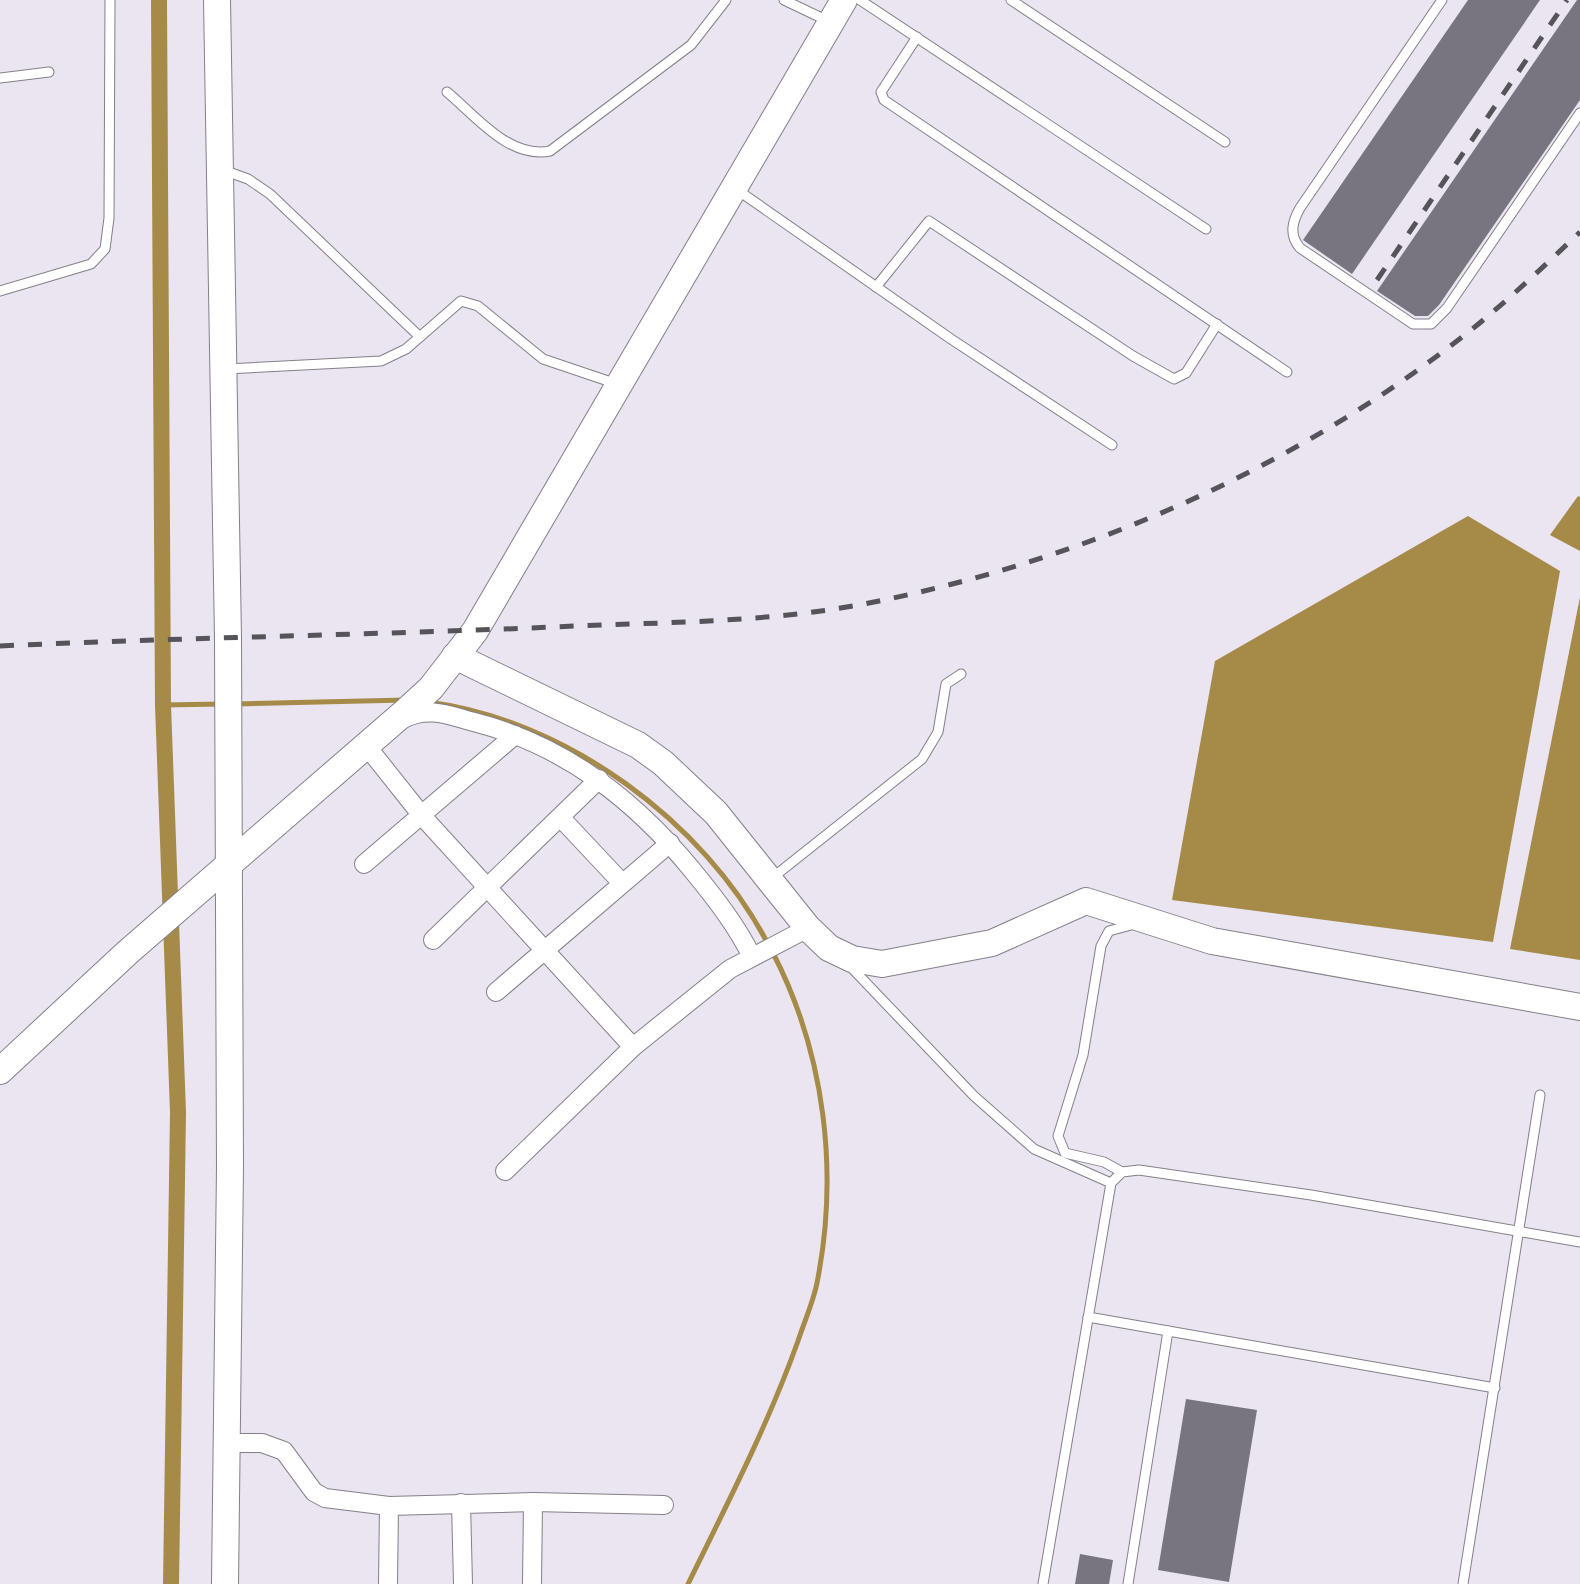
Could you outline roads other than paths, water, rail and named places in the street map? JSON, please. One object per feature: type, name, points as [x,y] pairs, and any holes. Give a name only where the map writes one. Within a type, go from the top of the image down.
[{"type":"main road","points":[[217,0],[228,674],[219,872],[230,1167],[225,1584]]},
{"type":"main road","points":[[0,1071],[128,952],[431,688],[475,631],[844,0]]},
{"type":"main road","points":[[455,656],[650,754],[716,813],[808,928],[841,955],[862,962],[882,964],[960,951],[1022,932],[1086,901],[1212,941],[1580,1007]]},
{"type":"street","points":[[397,719],[428,710],[515,735],[564,757],[599,779],[653,823],[757,955]]},
{"type":"street","points":[[364,864],[423,817],[515,735]]},
{"type":"street","points":[[365,744],[423,817],[633,1047]]},
{"type":"street","points":[[433,940],[485,886],[561,818],[599,779]]},
{"type":"street","points":[[561,818],[622,883]]},
{"type":"street","points":[[496,992],[670,843]]},
{"type":"street","points":[[505,1171],[633,1047],[730,969],[808,928]]},
{"type":"street","points":[[225,1443],[275,1446],[290,1456],[314,1492],[325,1498],[389,1506],[533,1502],[664,1505]]},
{"type":"street","points":[[532,1584],[533,1502]]},
{"type":"street","points":[[461,1503],[463,1584]]},
{"type":"street","points":[[388,1584],[389,1506]]},
{"type":"lane","points":[[0,291],[91,264],[105,249],[109,218],[110,0]]},
{"type":"lane","points":[[447,92],[512,146],[537,153],[550,151],[691,45],[726,0]]},
{"type":"lane","points":[[784,0],[831,23]]},
{"type":"lane","points":[[860,0],[1206,229]]},
{"type":"lane","points":[[1011,0],[1225,142]]},
{"type":"lane","points":[[1442,0],[1300,208],[1292,227],[1294,242],[1300,248],[1413,324],[1431,324],[1447,308],[1580,113]]},
{"type":"lane","points":[[917,37],[881,92],[884,100],[1287,372]]},
{"type":"lane","points":[[0,78],[49,72]]},
{"type":"lane","points":[[220,169],[248,179],[270,194],[420,337]]},
{"type":"lane","points":[[734,187],[876,287],[1112,445]]},
{"type":"lane","points":[[876,287],[929,221],[1174,379],[1186,373],[1217,324]]},
{"type":"lane","points":[[223,370],[368,363],[395,355],[420,337],[454,303],[469,301],[543,359],[617,384]]},
{"type":"lane","points":[[769,880],[922,759],[938,732],[946,684],[961,674]]},
{"type":"lane","points":[[1151,923],[1115,928],[1104,938],[1083,1055],[1058,1136],[1065,1153],[1104,1162],[1122,1172],[1139,1170],[1311,1195],[1580,1242]]},
{"type":"lane","points":[[841,955],[974,1096],[1017,1135],[1044,1155],[1111,1183]]},
{"type":"lane","points":[[1463,1584],[1540,1095]]},
{"type":"lane","points":[[1043,1584],[1111,1183],[1122,1172]]},
{"type":"lane","points":[[1088,1317],[1495,1388]]},
{"type":"lane","points":[[1128,1584],[1168,1331]]},
{"type":"waterway","points":[[159,0],[163,705],[178,1112],[171,1584]]},
{"type":"waterway","points":[[236,704],[406,700]]},
{"type":"waterway","points":[[428,702],[480,713],[530,730],[579,754],[626,784],[669,818],[707,857],[741,899],[768,944]]},
{"type":"waterway","points":[[163,705],[222,704]]},
{"type":"waterway","points":[[688,1584],[774,1403],[813,1298],[824,1241],[826,1156],[816,1073],[791,992],[773,953]]},
{"type":"railway","points":[[1377,280],[1567,0]]},
{"type":"railway","points":[[0,646],[727,620],[841,608],[956,583],[1107,535],[1180,505],[1322,432],[1389,390],[1453,344],[1502,304],[1580,232]]}]
